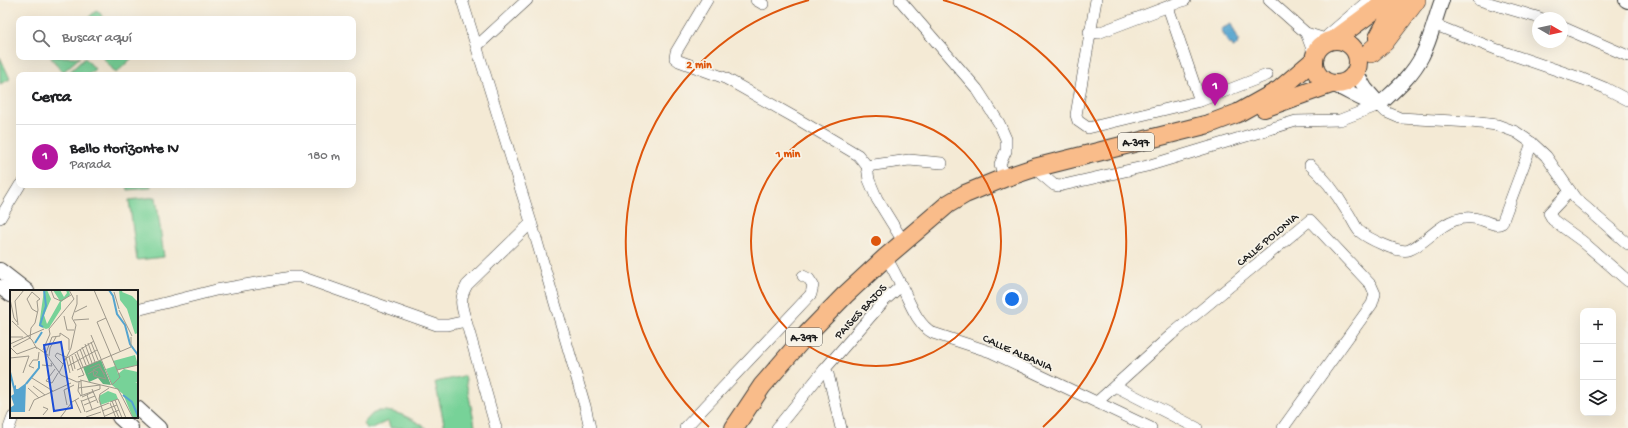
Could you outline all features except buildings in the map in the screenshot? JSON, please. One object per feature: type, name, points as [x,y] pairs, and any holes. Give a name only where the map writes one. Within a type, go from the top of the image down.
[{"type":"highway","points":[[1362,64],[1384,41],[1414,0]]},
{"type":"main road","name":"A-397","points":[[734,428],[748,406],[778,367],[845,295],[903,241],[948,204],[965,194],[1004,178],[1034,168],[1209,124],[1238,113],[1279,90],[1314,59],[1321,46],[1376,9],[1383,0]]},
{"type":"main road","name":"A-397","points":[[1238,113],[1261,109],[1332,84],[1346,83],[1351,80],[1362,64],[1398,0]]},
{"type":"main road","points":[[1329,40],[1344,42],[1353,48],[1362,64]]},
{"type":"main road","points":[[1314,59],[1315,70],[1319,76],[1323,80],[1332,84]]},
{"type":"street","points":[[462,0],[531,223],[585,406],[590,428]]},
{"type":"street","points":[[477,46],[527,0]]},
{"type":"street","points":[[707,0],[676,52],[675,58],[679,61],[725,78],[794,116],[858,155],[867,166],[869,180],[876,198],[903,241]]},
{"type":"street","points":[[900,0],[977,89],[999,123],[1006,139],[1006,150],[1000,164],[1004,178]]},
{"type":"street","points":[[1096,0],[1089,32],[1076,115],[1082,125],[1088,128],[1200,101],[1267,74]]},
{"type":"street","points":[[1089,32],[1098,33],[1185,0]]},
{"type":"street","points":[[1269,0],[1306,33],[1329,40],[1369,0]]},
{"type":"street","points":[[1034,168],[1054,184],[1060,186],[1147,166],[1296,121],[1340,120],[1379,105],[1413,71],[1422,56],[1442,0]]},
{"type":"street","points":[[1479,0],[1532,16]]},
{"type":"street","points":[[1168,7],[1200,101]]},
{"type":"street","points":[[1433,24],[1498,50],[1583,79],[1627,97]]},
{"type":"street","points":[[1568,30],[1628,56]]},
{"type":"street","points":[[1306,33],[1314,59]]},
{"type":"street","points":[[1362,64],[1365,88],[1386,112],[1400,118],[1497,125],[1516,132],[1532,143],[1546,156],[1575,198],[1628,244]]},
{"type":"street","points":[[1332,84],[1367,102],[1379,105]]},
{"type":"street","points":[[1310,165],[1334,190],[1358,230],[1364,235],[1395,250],[1404,252],[1412,249],[1445,223],[1458,219],[1481,219],[1494,225],[1502,223],[1532,143]]},
{"type":"street","points":[[867,166],[909,160],[942,163]]},
{"type":"street","points":[[0,218],[18,188]]},
{"type":"street","points":[[1570,191],[1549,213],[1553,220],[1582,240],[1628,281]]},
{"type":"street","name":"CALLE POLONIA","points":[[1097,402],[1171,335],[1310,220],[1371,285],[1375,294],[1372,304],[1283,428]]},
{"type":"street","points":[[496,428],[461,306],[461,296],[466,285],[531,223]]},
{"type":"street","name":"CALLE ALBANIA","points":[[886,257],[902,285],[911,305],[923,325],[928,330],[940,336],[991,352],[1151,428]]},
{"type":"street","points":[[0,270],[26,290]]},
{"type":"street","points":[[685,428],[810,294],[813,288],[812,281],[803,276]]},
{"type":"street","points":[[138,310],[216,290],[291,277],[301,277],[437,325],[448,326],[466,321]]},
{"type":"street","name":"PAISES BAJOS","points":[[777,428],[824,370],[884,301],[902,285]]},
{"type":"street","points":[[0,287],[10,294]]},
{"type":"street","points":[[824,370],[828,374],[841,428]]},
{"type":"street","points":[[1115,386],[1197,428]]},
{"type":"street","points":[[138,409],[159,428]]},
{"type":"street","points":[[9,428],[14,418]]},
{"type":"street","points":[[120,418],[131,428]]},
{"type":"green space","points":[[97,10],[102,16],[90,16]]},
{"type":"green space","points":[[0,57],[10,79],[0,84]]},
{"type":"green space","points":[[53,60],[77,60],[63,72]]},
{"type":"green space","points":[[83,60],[87,60],[95,69],[92,72],[69,72]]},
{"type":"green space","points":[[105,60],[130,60],[117,72],[115,72]]},
{"type":"green space","points":[[128,188],[151,188],[128,190]]},
{"type":"green space","points":[[156,197],[164,257],[137,260],[129,200]]},
{"type":"green space","points":[[465,376],[475,426],[445,428],[435,382]]},
{"type":"green space","points":[[379,411],[392,412],[410,418],[427,428],[390,428],[388,421],[372,428],[366,428],[363,424],[372,414]]},
{"type":"water","points":[[1231,24],[1239,41],[1237,42],[1238,45],[1233,47],[1232,44],[1229,45],[1221,29]]},
{"type":"place","name":"Bello Horizonte IV","points":[[1215,106]]}]
